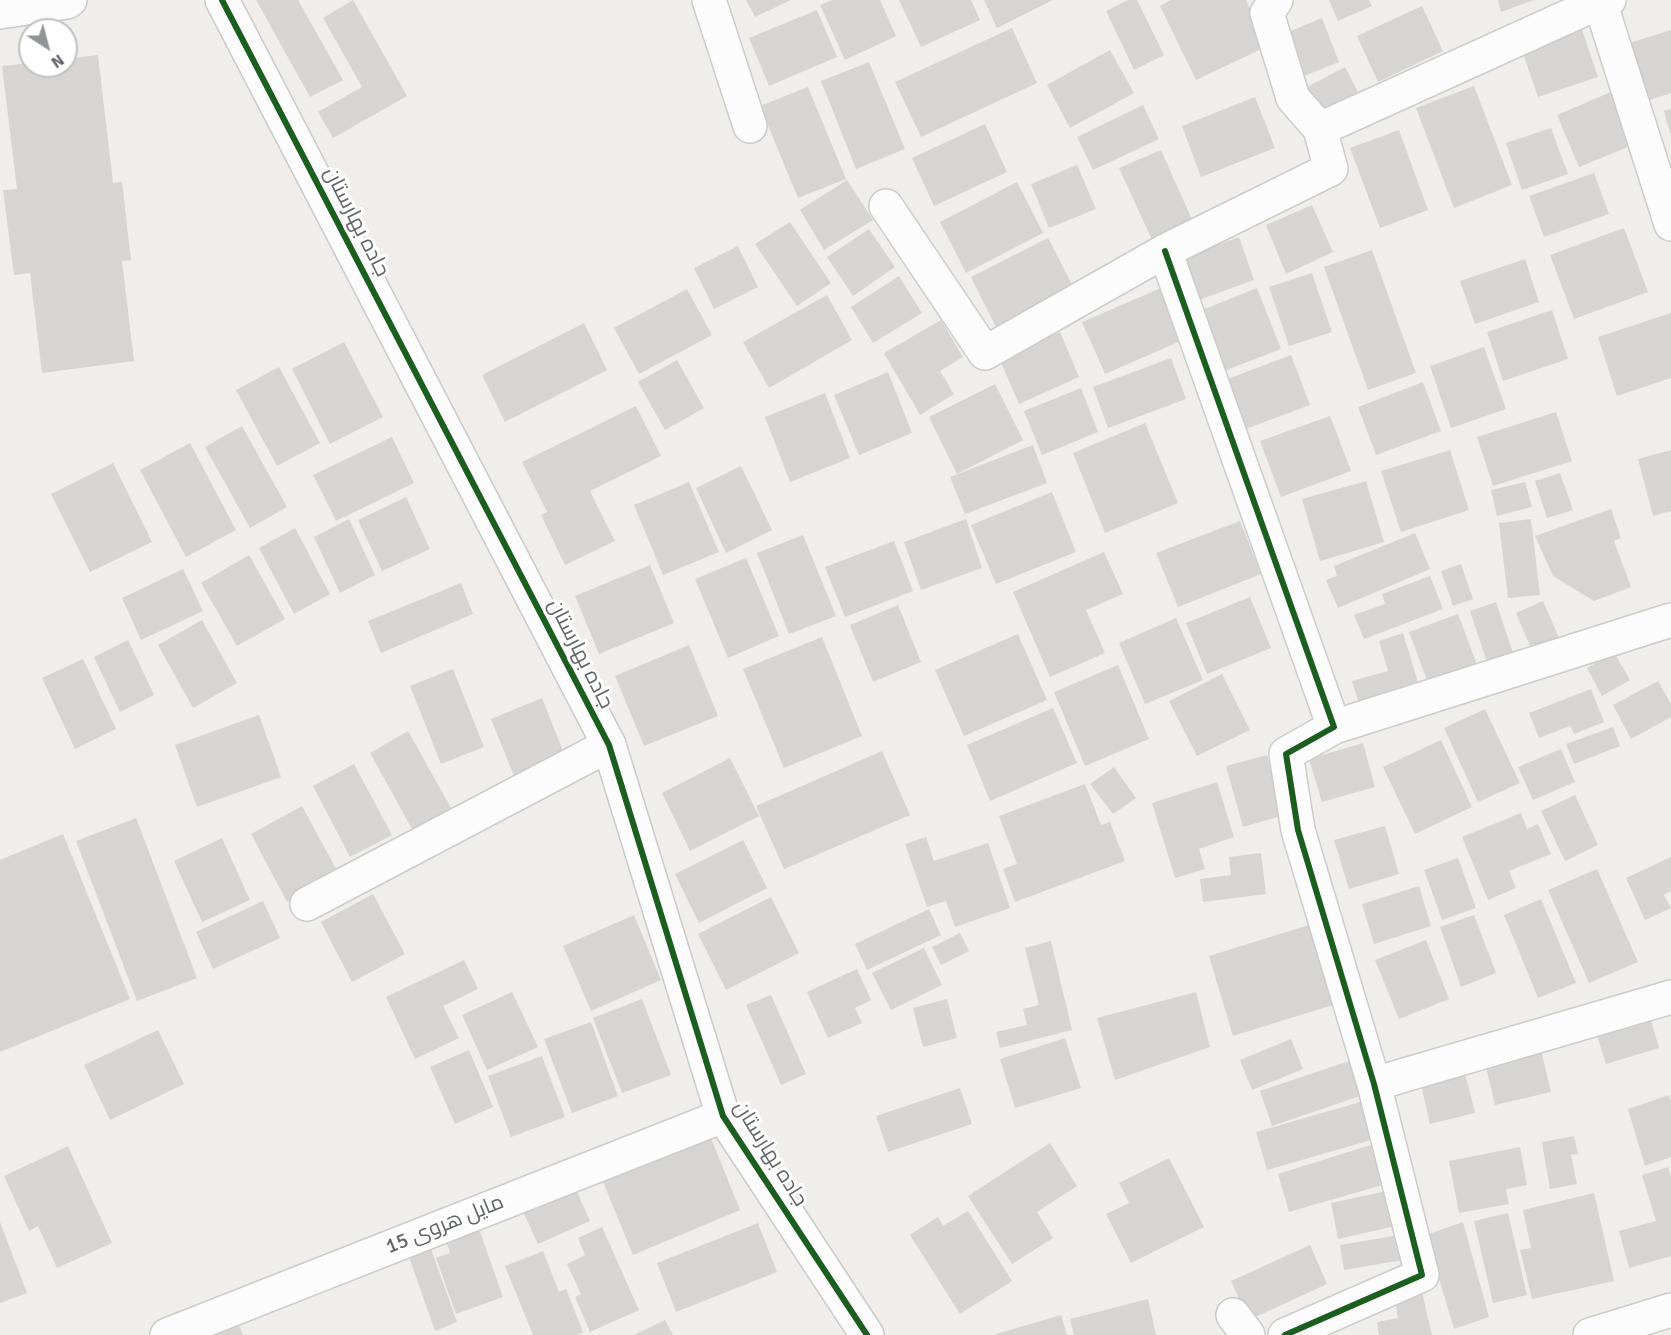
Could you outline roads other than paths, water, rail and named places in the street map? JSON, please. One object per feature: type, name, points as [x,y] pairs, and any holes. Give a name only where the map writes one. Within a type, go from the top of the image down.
[{"type":"street","points":[[0,12],[70,0]]},
{"type":"street","name":"جاده بهارستان","points":[[222,0],[609,745],[723,1116],[867,1335]]},
{"type":"street","points":[[709,0],[750,126]]},
{"type":"street","points":[[886,206],[985,353],[1165,250],[1331,169],[1320,129],[1293,98],[1267,13],[1276,0]]},
{"type":"street","points":[[1320,129],[1604,1],[1671,224]]},
{"type":"street","points":[[1165,250],[1334,727]]},
{"type":"street","points":[[1286,1335],[1422,1275],[1374,1084],[1298,830],[1286,754],[1334,727],[1671,620]]},
{"type":"street","points":[[307,904],[609,745]]},
{"type":"street","points":[[1374,1084],[1671,997]]},
{"type":"street","name":"مایل هروی 15","points":[[167,1335],[723,1116]]},
{"type":"street","points":[[1590,1335],[1671,1310]]}]
